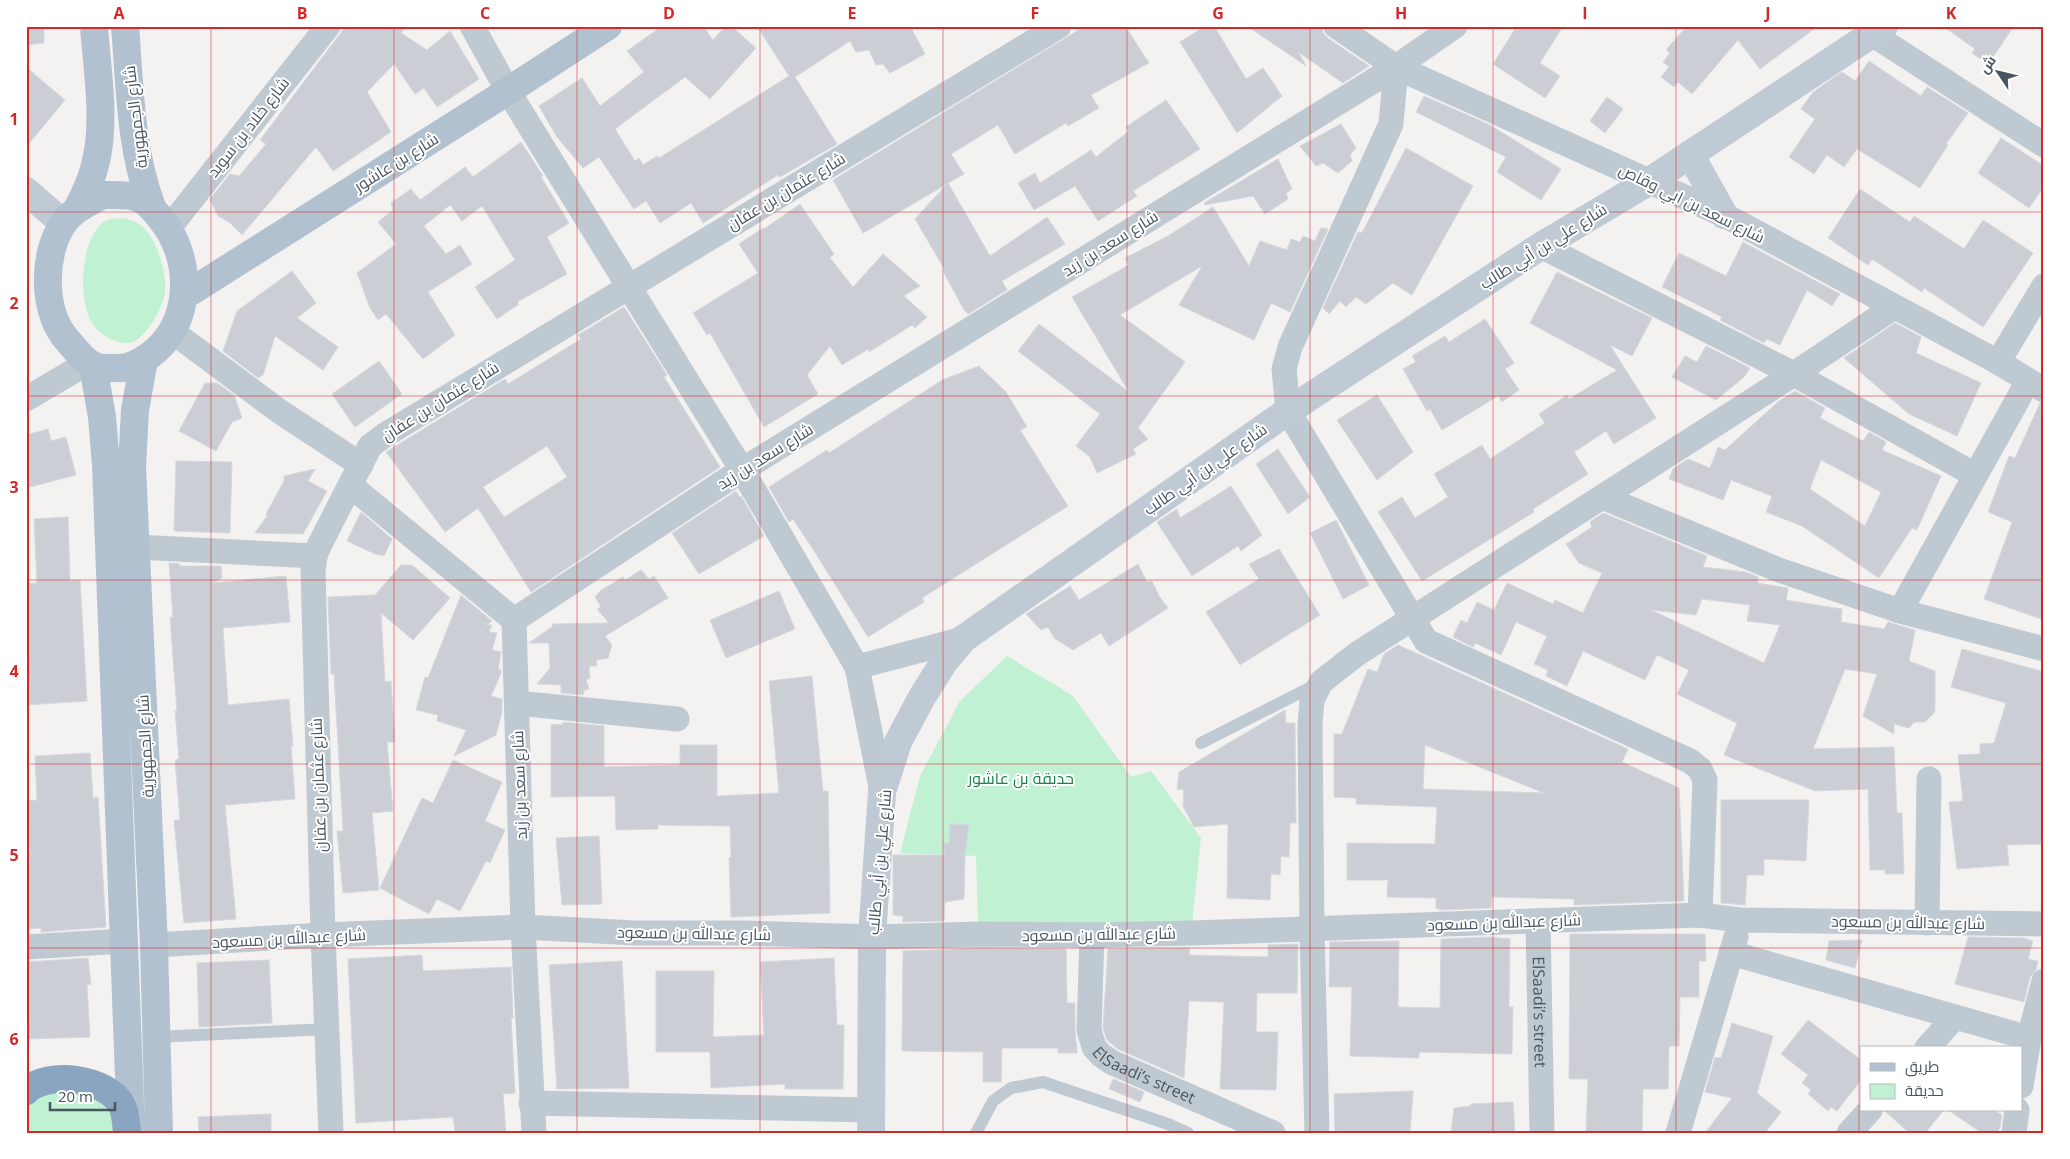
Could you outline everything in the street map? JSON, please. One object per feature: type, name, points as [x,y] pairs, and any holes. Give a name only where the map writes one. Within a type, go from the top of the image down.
[{"type":"highway","points":[[26,1090],[52,1080],[76,1079],[93,1084],[109,1092],[122,1105],[129,1133]]},
{"type":"main road","name":"شارع الجمهورية","points":[[70,216],[87,189],[98,147],[100,125],[94,26]]},
{"type":"main road","name":"شارع الجمهورية","points":[[125,26],[135,143],[144,186],[152,207]]},
{"type":"main road","name":"شارع بن عاشور","points":[[184,296],[508,92],[608,26]]},
{"type":"main road","points":[[102,195],[135,197],[152,207],[169,228],[180,249],[184,271],[184,296],[173,332],[161,348],[144,360],[124,369],[91,364],[65,338],[57,323],[47,292],[48,265],[70,216],[102,195]]},
{"type":"main road","name":"شارع الجمهورية","points":[[144,360],[135,410],[132,467],[154,945],[159,1133]]},
{"type":"main road","name":"شارع الجمهورية","points":[[91,364],[102,417],[106,465],[124,941],[129,1133]]},
{"type":"street","name":"شارع خلاد بن سويد","points":[[169,228],[328,26]]},
{"type":"street","points":[[472,26],[508,92],[742,470],[857,667],[882,792]]},
{"type":"street","name":"شارع عثمان بن عفان","points":[[331,1133],[323,935],[313,571],[315,556],[370,446],[628,286],[1058,26]]},
{"type":"street","name":"شارع سعد بن ابي وقاص","points":[[1336,26],[1396,67],[1724,215],[1998,362],[2036,385]]},
{"type":"street","name":"شارع سعد بن زيد","points":[[534,1133],[523,927],[514,620],[742,470],[1396,67],[1455,26]]},
{"type":"street","points":[[1878,30],[2044,145]]},
{"type":"street","name":"شارع علي بن أبي طالب","points":[[871,1122],[872,937],[882,792],[898,742],[922,697],[944,662],[962,639],[1288,411],[1541,246],[1650,181],[1878,30]]},
{"type":"street","points":[[1396,67],[1391,124],[1290,347],[1284,369],[1288,411],[1426,641],[1690,761],[1700,770],[1705,780],[1700,915]]},
{"type":"street","points":[[1690,154],[1724,215]]},
{"type":"street","points":[[26,191],[70,216]]},
{"type":"street","points":[[1541,246],[1794,374],[1975,475]]},
{"type":"street","points":[[1998,362],[2044,286]]},
{"type":"street","points":[[1317,1133],[1310,725],[1312,700],[1321,682],[1357,654],[1794,374],[1894,307]]},
{"type":"street","points":[[173,332],[279,411],[356,476],[514,620]]},
{"type":"street","points":[[26,400],[91,364]]},
{"type":"street","points":[[1900,611],[1975,475],[2036,385]]},
{"type":"street","points":[[1602,497],[1779,570],[1900,611],[2044,649]]},
{"type":"street","points":[[136,547],[315,556]]},
{"type":"street","points":[[857,667],[962,639]]},
{"type":"street","points":[[517,703],[677,719]]},
{"type":"street","points":[[1927,923],[1929,779]]},
{"type":"street","name":"شارع عبدالله بن مسعود","points":[[154,945],[323,935],[523,927],[635,933],[744,933],[872,937],[981,934],[1092,935],[1700,915],[1740,920],[2044,924]]},
{"type":"street","points":[[1678,1133],[1740,920]]},
{"type":"street","name":"ElSaadi’s street","points":[[1538,921],[1542,1133]]},
{"type":"street","name":"ElSaadi’s street","points":[[1092,935],[1089,1030],[1094,1047],[1101,1055],[1111,1062],[1273,1133]]},
{"type":"street","points":[[26,947],[124,941]]},
{"type":"street","points":[[1731,953],[2029,1038]]},
{"type":"street","points":[[2022,1080],[2029,1038],[2044,981]]},
{"type":"street","points":[[1929,1046],[1955,1017]]},
{"type":"street","points":[[531,1103],[871,1122]]},
{"type":"street","points":[[1849,1133],[1868,1112]]},
{"type":"street","points":[[2014,1133],[2017,1112]]},
{"type":"lane","points":[[1201,743],[1321,682]]},
{"type":"lane","points":[[156,1037],[327,1029]]},
{"type":"lane","points":[[976,1133],[993,1100],[1011,1088],[1043,1082],[1168,1124],[1188,1133]]},
{"type":"green space","points":[[124,218],[137,223],[147,231],[155,244],[165,277],[165,292],[156,317],[145,333],[130,343],[123,343],[105,336],[92,323],[87,313],[83,283],[87,251],[92,237],[99,226],[109,219]]},
{"type":"green space","name":"حديقة بن عاشور","points":[[1007,656],[1072,695],[1131,777],[1151,771],[1201,838],[1192,924],[978,926],[976,856],[900,853],[920,776],[960,701]]},
{"type":"green space","points":[[65,1090],[86,1093],[102,1103],[115,1121],[116,1133],[26,1133],[26,1107],[30,1100]]},
{"type":"building","points":[[26,26],[44,26],[44,43],[26,45]]},
{"type":"building","points":[[346,26],[407,26],[401,33],[427,50],[450,31],[479,79],[437,107],[424,88],[415,94],[394,64],[367,92],[391,132],[333,171],[316,147],[242,235],[229,222],[218,216],[210,199],[230,174],[239,176],[266,144],[260,140]]},
{"type":"building","points":[[662,26],[703,26],[713,40],[726,26],[731,26],[756,48],[710,99],[685,77],[615,129],[635,161],[639,158],[643,165],[657,156],[659,158],[789,76],[757,26],[910,26],[925,54],[890,73],[883,64],[876,65],[869,50],[856,52],[850,41],[795,77],[837,144],[780,177],[778,175],[703,223],[691,203],[660,223],[646,201],[634,209],[599,157],[583,168],[557,137],[539,106],[582,78],[600,106],[644,72],[627,51]]},
{"type":"building","points":[[1085,26],[1125,26],[1149,63],[1091,95],[1099,108],[1068,126],[1066,123],[1015,154],[998,125],[951,154],[964,174],[948,183],[990,256],[1047,217],[1065,244],[1002,281],[1007,290],[968,314],[964,310],[943,271],[945,270],[915,219],[947,184],[863,233],[833,180]]},
{"type":"building","points":[[1205,26],[1214,26],[1246,79],[1263,68],[1282,96],[1237,133],[1180,42]]},
{"type":"building","points":[[1247,26],[1322,26],[1323,33],[1329,39],[1369,66],[1343,83],[1298,52],[1306,66]]},
{"type":"building","points":[[1517,26],[1563,26],[1540,63],[1560,76],[1545,98],[1493,64]]},
{"type":"building","points":[[1687,26],[1818,26],[1760,69],[1738,40],[1692,94],[1678,82],[1674,87],[1661,77],[1669,67],[1663,62],[1670,53],[1666,50]]},
{"type":"building","points":[[1943,26],[2014,26],[1991,60],[1989,59],[1986,63],[1972,53],[1975,49]]},
{"type":"building","points":[[1869,61],[1921,96],[1927,87],[1968,113],[1946,144],[1948,145],[1920,188],[1857,149],[1844,167],[1827,155],[1814,174],[1789,157],[1815,119],[1801,109],[1813,92],[1842,72],[1855,81]]},
{"type":"building","points":[[26,67],[65,100],[26,147]]},
{"type":"building","points":[[1424,96],[1490,125],[1561,169],[1541,200],[1497,172],[1506,157],[1416,112]]},
{"type":"building","points":[[1607,97],[1623,109],[1605,133],[1590,121]]},
{"type":"building","points":[[1166,100],[1200,149],[1133,191],[1137,196],[1098,221],[1075,186],[1034,210],[1018,183],[1035,173],[1040,183],[1091,150],[1096,157],[1129,131],[1126,127]]},
{"type":"building","points":[[1341,124],[1356,148],[1350,155],[1352,161],[1338,173],[1323,163],[1316,166],[1300,146]]},
{"type":"building","points":[[2001,138],[2044,166],[2044,186],[2029,208],[1978,173]]},
{"type":"building","points":[[521,142],[543,176],[541,177],[569,223],[547,237],[567,274],[517,302],[519,304],[497,319],[475,287],[515,260],[482,206],[462,221],[450,205],[424,226],[446,254],[460,245],[472,264],[428,292],[455,335],[423,359],[386,314],[378,320],[370,308],[357,273],[396,244],[378,222],[393,210],[391,203],[411,189],[420,200],[465,167],[473,177]]},
{"type":"building","points":[[1406,148],[1473,186],[1412,295],[1393,283],[1366,304],[1356,297],[1346,307],[1340,301],[1329,314],[1323,308],[1358,232],[1362,233]]},
{"type":"building","points":[[1278,159],[1292,189],[1286,193],[1288,199],[1265,214],[1253,196],[1205,205],[1204,203]]},
{"type":"building","points":[[1860,189],[1910,222],[1914,216],[1964,249],[1983,220],[2033,253],[1983,327],[1924,288],[1922,292],[1872,259],[1868,265],[1828,238]]},
{"type":"building","points":[[800,204],[834,254],[830,258],[853,287],[883,254],[920,286],[904,296],[927,317],[915,328],[912,325],[869,352],[868,349],[842,365],[830,346],[807,375],[818,394],[764,427],[710,333],[707,335],[693,313],[758,273],[739,244]]},
{"type":"building","points":[[1213,207],[1249,266],[1260,241],[1287,250],[1291,239],[1300,242],[1303,236],[1315,241],[1321,228],[1328,229],[1290,312],[1271,303],[1254,340],[1179,305],[1202,266],[1120,315],[1185,362],[1138,428],[1148,439],[1133,449],[1136,454],[1097,473],[1090,457],[1076,446],[1100,414],[1018,351],[1039,324],[1129,392],[1072,297],[1129,265],[1125,258],[1168,236]]},
{"type":"building","points":[[1743,242],[1840,294],[1832,306],[1807,290],[1780,345],[1767,339],[1764,343],[1720,320],[1722,317],[1662,287],[1679,253],[1726,276]]},
{"type":"building","points":[[292,271],[316,303],[297,318],[338,347],[323,370],[275,336],[263,375],[258,378],[223,351],[237,311]]},
{"type":"building","points":[[1557,272],[1652,318],[1632,356],[1610,345],[1656,418],[1614,444],[1606,431],[1574,452],[1588,474],[1533,509],[1534,512],[1422,581],[1378,512],[1402,497],[1415,518],[1448,497],[1434,474],[1482,445],[1490,459],[1545,423],[1539,414],[1567,395],[1569,399],[1617,370],[1530,323]]},
{"type":"building","points":[[624,307],[667,375],[664,377],[720,467],[531,592],[478,508],[445,532],[386,452],[505,379],[508,384],[581,339],[578,335]],"holes":[[[547,446],[567,477],[504,517],[483,487]]]},
{"type":"building","points":[[1485,319],[1514,363],[1505,369],[1519,390],[1502,402],[1498,396],[1442,430],[1430,409],[1427,411],[1403,369],[1416,362],[1412,356],[1445,336],[1449,342]]},
{"type":"building","points":[[1895,323],[1921,337],[1916,353],[1981,383],[1957,436],[1909,414],[1844,358]]},
{"type":"building","points":[[1706,346],[1750,368],[1744,377],[1716,400],[1672,377],[1685,356],[1697,362]]},
{"type":"building","points":[[379,361],[402,394],[355,427],[332,394]]},
{"type":"building","points":[[979,366],[1006,392],[1027,427],[1020,430],[1068,506],[922,598],[924,602],[868,637],[793,519],[789,522],[769,487],[827,450],[829,453],[942,380]]},
{"type":"building","points":[[205,383],[217,383],[234,395],[242,418],[232,422],[216,451],[179,431]]},
{"type":"building","points":[[1795,391],[1825,408],[1820,418],[1863,441],[1869,432],[1886,442],[1882,450],[1941,476],[1917,530],[1912,528],[1879,578],[1802,526],[1766,512],[1772,496],[1731,480],[1723,500],[1669,479],[1673,469],[1688,459],[1710,468],[1718,447],[1725,450],[1779,401]],"holes":[[[1821,460],[1881,492],[1865,526],[1810,489]]]},
{"type":"building","points":[[1377,395],[1413,452],[1377,480],[1337,420]]},
{"type":"building","points":[[2040,403],[2044,404],[2044,620],[1984,599],[2012,522],[1988,512],[2009,456],[2015,458]]},
{"type":"building","points":[[48,429],[51,441],[66,437],[76,475],[26,488],[26,435]]},
{"type":"building","points":[[1278,449],[1310,497],[1288,514],[1256,464]]},
{"type":"building","points":[[176,461],[232,462],[230,533],[174,531]]},
{"type":"building","points":[[315,469],[308,481],[327,491],[303,534],[255,533],[267,516],[266,514],[284,481],[284,476]]},
{"type":"building","points":[[1231,486],[1262,535],[1241,551],[1238,546],[1192,576],[1157,522],[1177,509],[1180,518]]},
{"type":"building","points":[[736,491],[739,497],[741,496],[764,536],[699,574],[672,533]]},
{"type":"building","points":[[361,512],[392,539],[384,556],[375,554],[347,541]]},
{"type":"building","points":[[1603,513],[1707,556],[1703,567],[1746,572],[1758,577],[1758,583],[1788,588],[1786,600],[1842,609],[1841,622],[1884,629],[1888,622],[1915,630],[1909,661],[1935,671],[1935,710],[1933,714],[1925,722],[1914,722],[1909,728],[1894,724],[1894,734],[1863,716],[1877,674],[1845,669],[1813,749],[1894,747],[1897,813],[1902,813],[1904,874],[1885,874],[1885,870],[1870,870],[1868,789],[1815,791],[1724,755],[1737,723],[1677,694],[1689,670],[1657,655],[1645,680],[1583,651],[1567,686],[1546,676],[1548,670],[1534,664],[1547,636],[1516,622],[1501,655],[1475,643],[1473,647],[1453,637],[1461,620],[1467,623],[1477,602],[1494,610],[1507,583],[1553,604],[1555,600],[1583,613],[1602,573],[1579,563],[1566,544],[1592,527],[1590,522]],"holes":[[[1702,599],[1750,605],[1747,621],[1780,625],[1764,663],[1651,610],[1696,615]]]},
{"type":"building","points":[[68,517],[70,581],[80,580],[87,701],[26,705],[26,584],[37,583],[34,519]]},
{"type":"building","points":[[1336,520],[1369,585],[1343,599],[1310,533]]},
{"type":"building","points":[[1279,549],[1320,615],[1240,665],[1206,612],[1259,579],[1249,564]]},
{"type":"building","points":[[169,563],[179,564],[180,566],[221,566],[222,578],[212,583],[286,576],[290,622],[223,628],[228,705],[289,699],[293,746],[291,746],[295,799],[225,805],[236,919],[184,923],[174,820],[180,820],[175,760],[179,759],[170,617],[173,617]]},
{"type":"building","points":[[1138,564],[1147,582],[1152,581],[1159,596],[1168,608],[1109,646],[1101,633],[1073,650],[1054,638],[1048,627],[1041,630],[1026,614],[1070,586],[1079,600]]},
{"type":"building","points":[[401,565],[412,565],[450,598],[413,640],[381,613],[385,682],[391,681],[395,742],[387,742],[393,811],[372,813],[379,890],[343,893],[337,831],[343,831],[334,674],[331,674],[328,597],[375,595]]},
{"type":"building","points":[[641,570],[649,579],[654,576],[668,598],[605,636],[612,645],[608,658],[596,660],[597,666],[589,666],[590,678],[586,680],[589,689],[584,690],[583,695],[561,693],[561,685],[537,684],[550,668],[549,643],[529,643],[552,627],[553,624],[609,623],[597,609],[601,607],[595,597],[600,591],[623,577],[625,580]]},
{"type":"building","points":[[779,591],[795,629],[726,658],[710,620]]},
{"type":"building","points":[[461,595],[492,621],[486,625],[492,625],[489,632],[497,633],[492,650],[501,652],[498,670],[501,670],[501,673],[491,696],[502,699],[502,712],[496,735],[454,756],[466,730],[437,721],[438,715],[416,710],[425,677],[428,678]]},
{"type":"building","points":[[1398,645],[1628,749],[1622,762],[1679,788],[1684,901],[1574,905],[1574,899],[1492,897],[1491,908],[1442,910],[1436,908],[1436,898],[1387,897],[1388,880],[1347,880],[1347,843],[1435,844],[1437,807],[1356,804],[1356,798],[1334,797],[1334,734],[1342,734],[1368,669],[1377,672],[1384,654]],"holes":[[[1425,745],[1544,793],[1423,789]]]},
{"type":"building","points":[[1962,649],[2044,672],[2044,844],[2007,845],[2009,865],[1957,869],[1949,802],[1963,801],[1958,755],[1980,754],[1980,744],[1994,743],[2006,703],[1951,687]]},
{"type":"building","points":[[812,676],[823,791],[828,791],[830,913],[731,917],[730,826],[658,825],[658,829],[616,830],[615,796],[551,797],[551,725],[563,724],[563,722],[604,726],[604,767],[680,765],[680,745],[717,745],[717,796],[779,793],[769,681]]},
{"type":"building","points":[[1285,710],[1286,723],[1295,723],[1296,823],[1290,823],[1289,857],[1281,856],[1280,875],[1271,874],[1270,900],[1227,898],[1228,824],[1194,827],[1183,806],[1184,790],[1177,789],[1179,772]]},
{"type":"building","points":[[90,753],[93,798],[98,797],[106,927],[41,932],[41,928],[26,929],[26,853],[30,853],[27,801],[37,800],[35,756]]},
{"type":"building","points":[[453,760],[502,782],[485,821],[505,830],[490,863],[486,861],[460,911],[437,899],[429,914],[380,888],[422,798],[433,803]]},
{"type":"building","points":[[1721,800],[1809,800],[1806,861],[1764,859],[1764,875],[1747,875],[1745,905],[1721,903]]},
{"type":"building","points":[[950,824],[969,825],[965,855],[964,899],[945,902],[944,921],[903,922],[903,916],[893,915],[893,855],[945,855],[943,843],[949,843]]},
{"type":"building","points":[[599,836],[602,904],[562,905],[556,838]]},
{"type":"building","points":[[1570,934],[1705,934],[1706,961],[1699,961],[1699,997],[1680,997],[1679,1046],[1669,1046],[1668,1089],[1643,1089],[1642,1133],[1586,1133],[1588,1079],[1569,1079]]},
{"type":"building","points":[[1490,937],[1510,939],[1509,1007],[1513,1007],[1512,1054],[1419,1052],[1419,1058],[1350,1056],[1352,987],[1329,987],[1330,942],[1399,941],[1398,1007],[1440,1008],[1441,939]]},
{"type":"building","points":[[1968,937],[2024,938],[2033,941],[2028,959],[2038,961],[2036,970],[2030,977],[2024,1002],[1955,984]]},
{"type":"building","points":[[1862,940],[1855,968],[1826,960],[1829,941]]},
{"type":"building","points":[[1298,944],[1297,993],[1257,993],[1256,1032],[1278,1032],[1276,1090],[1220,1089],[1224,1002],[1189,1001],[1184,1078],[1118,1049],[1107,1040],[1103,1028],[1108,949],[1190,948],[1189,955],[1268,957],[1268,945]]},
{"type":"building","points":[[981,948],[1066,949],[1067,1003],[1075,1003],[1077,1053],[1058,1053],[1058,1048],[1002,1048],[1001,1082],[983,1082],[983,1052],[902,1051],[903,951]]},
{"type":"building","points":[[422,955],[423,971],[511,967],[513,1018],[511,1018],[515,1093],[503,1094],[506,1133],[455,1133],[453,1117],[356,1123],[348,959]]},
{"type":"building","points":[[88,958],[91,984],[87,985],[90,1037],[26,1039],[26,962]]},
{"type":"building","points":[[834,958],[837,1025],[844,1025],[843,1089],[785,1089],[785,1084],[711,1088],[710,1052],[656,1052],[656,971],[714,971],[713,1037],[764,1035],[760,962]]},
{"type":"building","points":[[269,960],[272,1023],[199,1027],[197,963]]},
{"type":"building","points":[[622,961],[629,1088],[557,1089],[549,965]]},
{"type":"building","points":[[1808,1020],[1860,1059],[1860,1081],[1837,1111],[1831,1107],[1828,1111],[1808,1094],[1811,1090],[1802,1083],[1808,1075],[1781,1054]]},
{"type":"building","points":[[1732,1023],[1773,1036],[1757,1093],[1781,1112],[1765,1133],[1705,1133],[1732,1098],[1705,1092],[1715,1057],[1721,1058]]},
{"type":"building","points":[[1113,1079],[1144,1092],[1140,1102],[1109,1089]]},
{"type":"building","points":[[1413,1091],[1410,1133],[1335,1133],[1334,1094]]},
{"type":"building","points":[[1513,1102],[1515,1133],[1451,1133],[1454,1108],[1471,1106],[1471,1104]]},
{"type":"building","points":[[1886,1112],[1942,1112],[1925,1133],[1909,1133]]},
{"type":"building","points":[[1951,1112],[1997,1112],[2002,1115],[1997,1133],[1982,1133]]},
{"type":"building","points":[[271,1114],[271,1133],[199,1133],[198,1117]]}]
